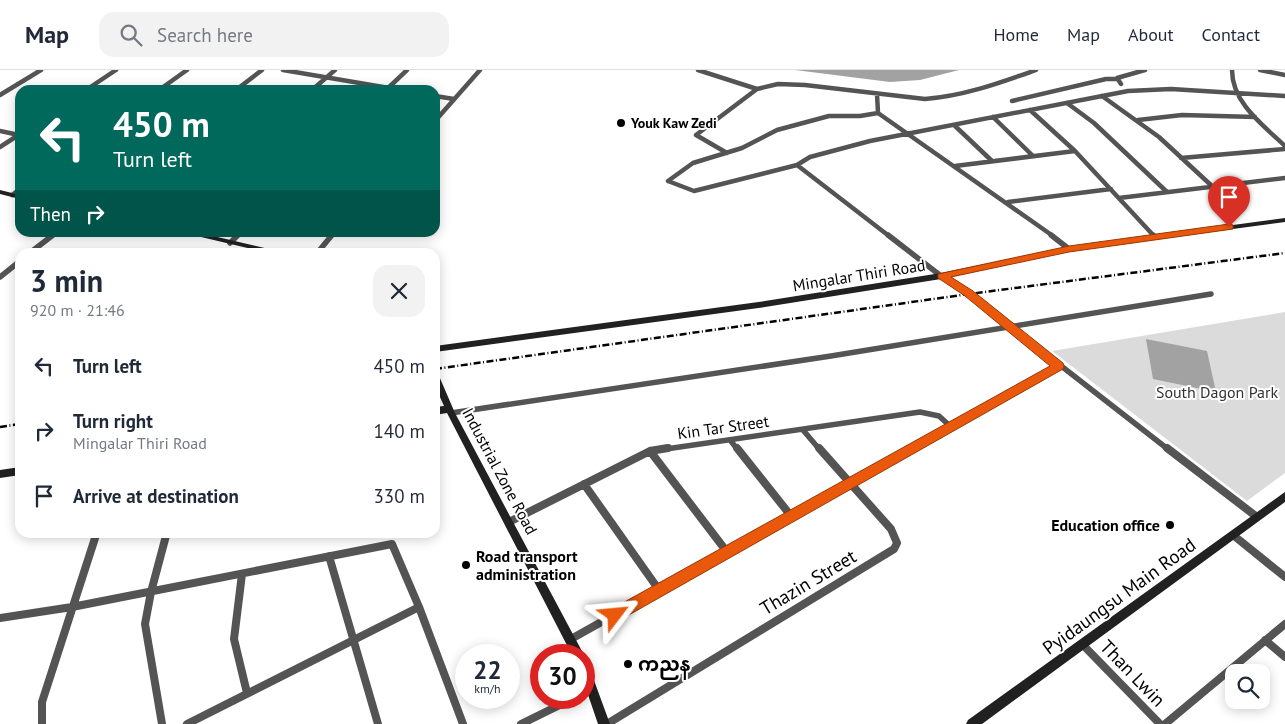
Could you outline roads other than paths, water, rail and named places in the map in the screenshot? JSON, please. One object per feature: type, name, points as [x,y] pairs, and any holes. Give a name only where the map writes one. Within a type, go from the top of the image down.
[{"type":"street","points":[[16,85],[41,70]]},
{"type":"street","points":[[94,85],[116,70]]},
{"type":"street","points":[[166,85],[187,70]]},
{"type":"street","points":[[242,85],[262,70]]},
{"type":"street","points":[[283,70],[365,85]]},
{"type":"street","points":[[318,85],[335,70]]},
{"type":"street","points":[[391,85],[407,70]]},
{"type":"street","points":[[440,115],[480,70]]},
{"type":"street","points":[[698,70],[757,90]]},
{"type":"street","points":[[727,153],[696,135],[757,90],[790,84],[925,99],[967,94],[1036,70]]},
{"type":"street","points":[[1012,100],[1106,79],[1117,79],[1145,70]]},
{"type":"street","points":[[1232,70],[1232,85],[1236,92],[1255,117],[1285,148]]},
{"type":"street","points":[[1260,70],[1285,75]]},
{"type":"street","points":[[1117,79],[1121,84]]},
{"type":"street","points":[[0,95],[15,86]]},
{"type":"street","points":[[1069,249],[1008,202],[906,135],[878,113],[818,118],[766,134],[742,148],[693,163],[668,181],[694,191],[797,164],[810,156],[870,141],[906,135],[1102,96],[1149,89],[1285,96]]},
{"type":"street","points":[[877,94],[878,113]]},
{"type":"street","points":[[1102,96],[1138,120],[1213,187]]},
{"type":"street","points":[[440,97],[454,100]]},
{"type":"street","points":[[1066,103],[1094,123],[1168,192]]},
{"type":"street","points":[[1030,110],[1075,152],[1155,237]]},
{"type":"street","points":[[1138,120],[1162,115],[1194,114],[1255,117]]},
{"type":"street","points":[[993,117],[1033,156]]},
{"type":"street","points":[[954,125],[992,161]]},
{"type":"street","points":[[0,131],[15,133]]},
{"type":"street","points":[[0,147],[15,137]]},
{"type":"street","points":[[1182,158],[1285,148]]},
{"type":"street","points":[[954,166],[1075,152]]},
{"type":"street","points":[[797,164],[941,276],[969,294],[1011,329],[1257,517]]},
{"type":"street","points":[[1119,198],[1285,178]]},
{"type":"street","points":[[1008,202],[1111,189]]},
{"type":"street","points":[[0,192],[15,196]]},
{"type":"street","name":"Mingalar Thiri Road","points":[[440,347],[766,304],[941,276],[1069,249],[1285,220]]},
{"type":"street","points":[[36,248],[50,237]]},
{"type":"street","points":[[204,237],[254,248]]},
{"type":"street","points":[[230,243],[236,237]]},
{"type":"street","points":[[322,248],[332,237]]},
{"type":"street","points":[[0,277],[15,265]]},
{"type":"street","points":[[450,411],[752,370],[1011,329],[1211,294]]},
{"type":"street","points":[[571,639],[1059,366]]},
{"type":"street","name":"Industrial Zone Road","points":[[440,388],[450,411],[573,644]]},
{"type":"street","name":"Industrial Zone Road","points":[[440,411],[450,411]]},
{"type":"street","name":"Kin Tar Street","points":[[509,522],[650,451],[920,412],[939,416],[951,427]]},
{"type":"street","name":"Thazin Street","points":[[605,724],[894,549],[897,543],[891,529],[803,430]]},
{"type":"street","points":[[730,440],[791,516]]},
{"type":"street","points":[[650,451],[727,552]]},
{"type":"street","points":[[0,474],[15,472]]},
{"type":"street","points":[[584,484],[659,590]]},
{"type":"street","name":"Pyidaungsu Main Road","points":[[972,724],[1285,496]]},
{"type":"street","points":[[1233,535],[1285,577]]},
{"type":"street","points":[[42,724],[42,702],[95,538]]},
{"type":"street","points":[[162,724],[145,624],[151,592],[165,538]]},
{"type":"street","points":[[0,618],[72,607],[392,544],[419,607],[463,724]]},
{"type":"street","points":[[329,556],[378,724]]},
{"type":"street","points":[[242,574],[234,639],[248,693]]},
{"type":"street","points":[[187,724],[419,607]]},
{"type":"street","points":[[1164,724],[1285,624]]},
{"type":"street","points":[[1265,640],[1285,657]]},
{"type":"street","name":"Than Lwin","points":[[1082,644],[1160,724]]},
{"type":"street","points":[[595,704],[605,724]]},
{"type":"street","points":[[521,724],[552,709]]},
{"type":"railway","points":[[440,368],[969,294],[1285,253]]},
{"type":"railway","points":[[0,427],[15,425]]},
{"type":"place","name":"Youk Kaw Zedi","points":[[621,123]]},
{"type":"place","name":"Education office","points":[[1170,525]]},
{"type":"place","name":"Road transport administration","points":[[466,565]]},
{"type":"place","name":"ကညန","points":[[628,664]]},
{"type":"park label","name":"South Dagon Park","points":[[1217,392]]}]
